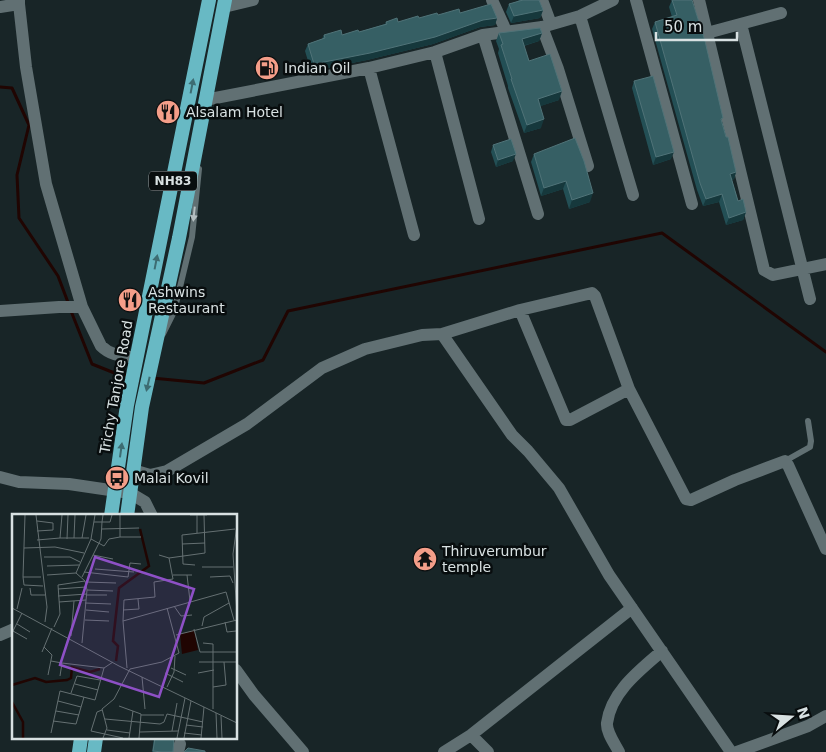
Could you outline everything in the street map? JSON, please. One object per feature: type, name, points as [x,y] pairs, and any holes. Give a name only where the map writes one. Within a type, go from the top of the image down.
[{"type":"highway","name":"Trichy Tanjore Road","points":[[111,514],[127,405],[209,0]]},
{"type":"highway","name":"NH83","points":[[127,514],[142,407],[179,238],[224,4]]},
{"type":"street","points":[[224,4],[253,0]]},
{"type":"street","points":[[492,0],[507,33]]},
{"type":"street","points":[[542,0],[558,69],[588,166]]},
{"type":"street","points":[[205,100],[369,68],[435,52],[483,35],[547,26],[580,16],[598,3],[613,0]]},
{"type":"street","points":[[636,0],[692,204]]},
{"type":"street","points":[[700,0],[762,264],[768,273],[773,275],[826,264]]},
{"type":"street","points":[[0,7],[19,2],[26,67],[46,184],[79,307],[101,346],[106,351],[136,359]]},
{"type":"street","points":[[708,33],[781,13]]},
{"type":"street","points":[[580,16],[633,195]]},
{"type":"street","points":[[741,24],[810,299]]},
{"type":"street","points":[[483,35],[538,214]]},
{"type":"street","points":[[435,52],[479,219]]},
{"type":"street","points":[[369,68],[414,234]]},
{"type":"street","points":[[133,470],[150,474],[167,471],[247,424],[322,368],[365,349],[422,335],[442,334],[520,310],[592,293],[595,296],[629,389],[688,500],[785,461],[826,549]]},
{"type":"street","points":[[0,311],[79,307]]},
{"type":"street","points":[[520,310],[566,420],[570,420],[629,389]]},
{"type":"street","points":[[442,334],[512,435],[559,488],[609,575],[731,752]]},
{"type":"street","points":[[0,477],[19,482],[69,484],[130,493],[145,502],[151,514]]},
{"type":"street","points":[[444,752],[471,735],[632,608]]},
{"type":"street","points":[[0,635],[12,630]]},
{"type":"street","points":[[619,752],[608,730],[607,723],[614,703],[632,677],[662,651]]},
{"type":"street","points":[[238,673],[254,695],[303,752]]},
{"type":"street","points":[[737,752],[808,726],[826,716]]},
{"type":"street","points":[[471,735],[488,752]]},
{"type":"lane","points":[[785,461],[810,448],[811,441],[808,421]]},
{"type":"building","points":[[523,0],[539,0],[543,10],[514,16],[509,4]]},
{"type":"building","points":[[672,0],[692,0],[705,41],[723,118],[721,119],[726,137],[728,137],[736,172],[730,174],[738,201],[743,199],[746,212],[729,218],[722,194],[706,199],[655,22],[677,15]]},
{"type":"building","points":[[491,4],[497,18],[483,20],[435,37],[370,53],[314,64],[308,44],[325,38],[324,35],[341,30],[342,35],[387,24],[386,22],[397,18],[398,22],[418,16],[419,18],[437,13],[438,15],[459,9],[460,13]]},
{"type":"building","points":[[540,28],[542,33],[522,39],[529,61],[550,54],[562,91],[538,99],[544,119],[527,125],[511,79],[499,33]]},
{"type":"building","points":[[653,76],[674,152],[656,157],[634,81]]},
{"type":"building","points":[[575,138],[593,193],[572,200],[566,181],[544,188],[534,154]]},
{"type":"building","points":[[511,139],[516,154],[498,160],[493,145]]},
{"type":"building","points":[[155,740],[174,740],[173,752],[153,751]]},
{"type":"building","points":[[188,748],[205,751],[205,752],[184,752]]},
{"type":"waterway","points":[[0,87],[12,88],[29,125],[17,175],[19,218],[58,276],[69,305]]},
{"type":"waterway","points":[[152,378],[204,383],[263,360],[288,311],[662,233],[826,352]]},
{"type":"waterway","points":[[71,311],[92,364],[117,374],[129,375]]},
{"type":"place","name":"Indian Oil","points":[[267,68]]},
{"type":"place","name":"Alsalam Hotel","points":[[168,112]]},
{"type":"place","name":"Ashwins Restaurant","points":[[130,300]]},
{"type":"place","name":"Malai Kovil","points":[[117,478]]},
{"type":"place","name":"Thiruverumbur temple","points":[[425,559]]}]
